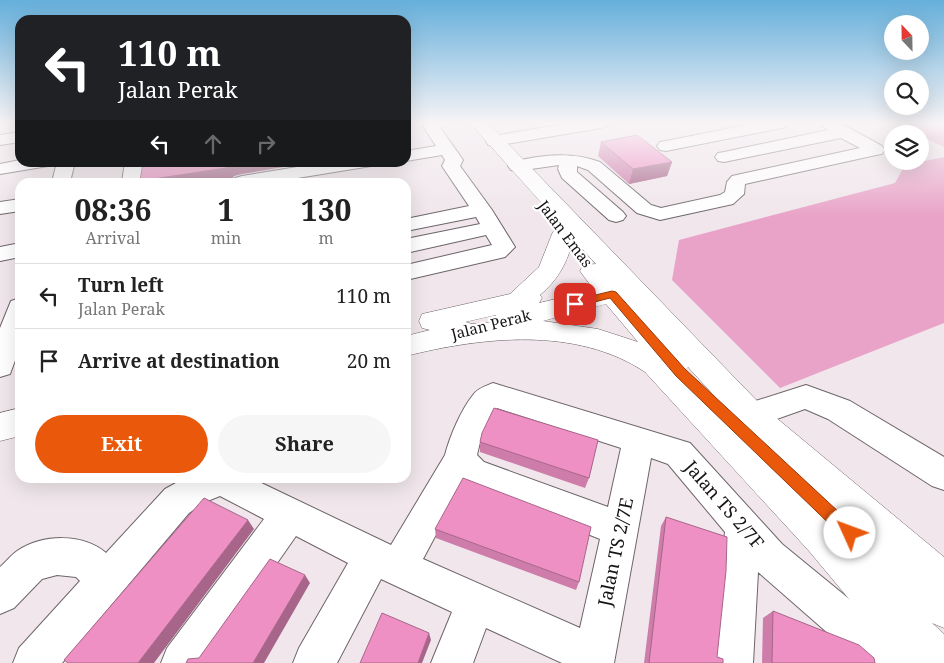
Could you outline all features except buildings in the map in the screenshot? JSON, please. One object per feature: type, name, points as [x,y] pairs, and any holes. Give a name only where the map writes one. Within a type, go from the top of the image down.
[{"type":"main road","name":"Jalan Emas","points":[[505,154],[616,285],[681,372],[864,546],[915,588],[944,607]]},
{"type":"main road","name":"Jalan Emas","points":[[516,166],[563,234],[751,415],[926,568],[944,581]]},
{"type":"main road","points":[[518,300],[548,275],[558,255],[563,234]]},
{"type":"main road","name":"Jalan Perak","points":[[411,327],[518,300],[616,285]]},
{"type":"main road","name":"Jalan Perak","points":[[411,345],[616,285]]},
{"type":"main road","points":[[446,336],[533,330],[606,341],[639,353],[656,364],[822,538],[879,602],[943,663]]},
{"type":"main road","points":[[0,426],[15,423]]},
{"type":"main road","points":[[0,444],[15,440]]},
{"type":"main road","points":[[822,538],[944,637]]},
{"type":"street","points":[[411,272],[497,252],[504,248],[492,226],[451,166],[454,160],[450,154]]},
{"type":"street","points":[[724,157],[739,154]]},
{"type":"street","points":[[516,166],[569,159],[584,161],[594,166],[644,209],[660,214],[726,200],[734,194],[736,182],[739,180],[858,154]]},
{"type":"street","points":[[569,159],[567,169],[569,174],[616,216]]},
{"type":"street","points":[[0,169],[15,166]]},
{"type":"street","points":[[267,178],[334,167]]},
{"type":"street","points":[[0,208],[15,206]]},
{"type":"street","points":[[411,225],[492,226]]},
{"type":"street","points":[[411,245],[492,226]]},
{"type":"street","points":[[0,254],[15,251]]},
{"type":"street","points":[[0,312],[15,308]]},
{"type":"street","points":[[0,366],[15,322]]},
{"type":"street","name":"Jalan TS 2/7F","points":[[460,459],[464,442],[484,402],[493,395],[679,454],[769,557],[894,663]]},
{"type":"street","points":[[751,415],[806,397],[839,410],[944,475]]},
{"type":"street","name":"Jalan TS 2/7E","points":[[593,659],[639,440]]},
{"type":"street","points":[[314,663],[460,459],[473,473],[620,529]]},
{"type":"street","points":[[34,663],[177,500],[191,489],[212,483]]},
{"type":"street","points":[[228,483],[385,562],[593,659]]},
{"type":"street","points":[[182,663],[290,514]]},
{"type":"street","points":[[732,663],[744,527]]},
{"type":"street","points":[[0,594],[31,564],[57,556],[84,559],[107,580]]},
{"type":"street","points":[[452,663],[476,603]]},
{"type":"shaded area","points":[[944,157],[944,323],[780,388],[672,280],[679,240],[895,183],[902,170],[929,170],[929,160]]},
{"type":"route","points":[[575,304],[612,294],[681,372],[850,533]]}]
